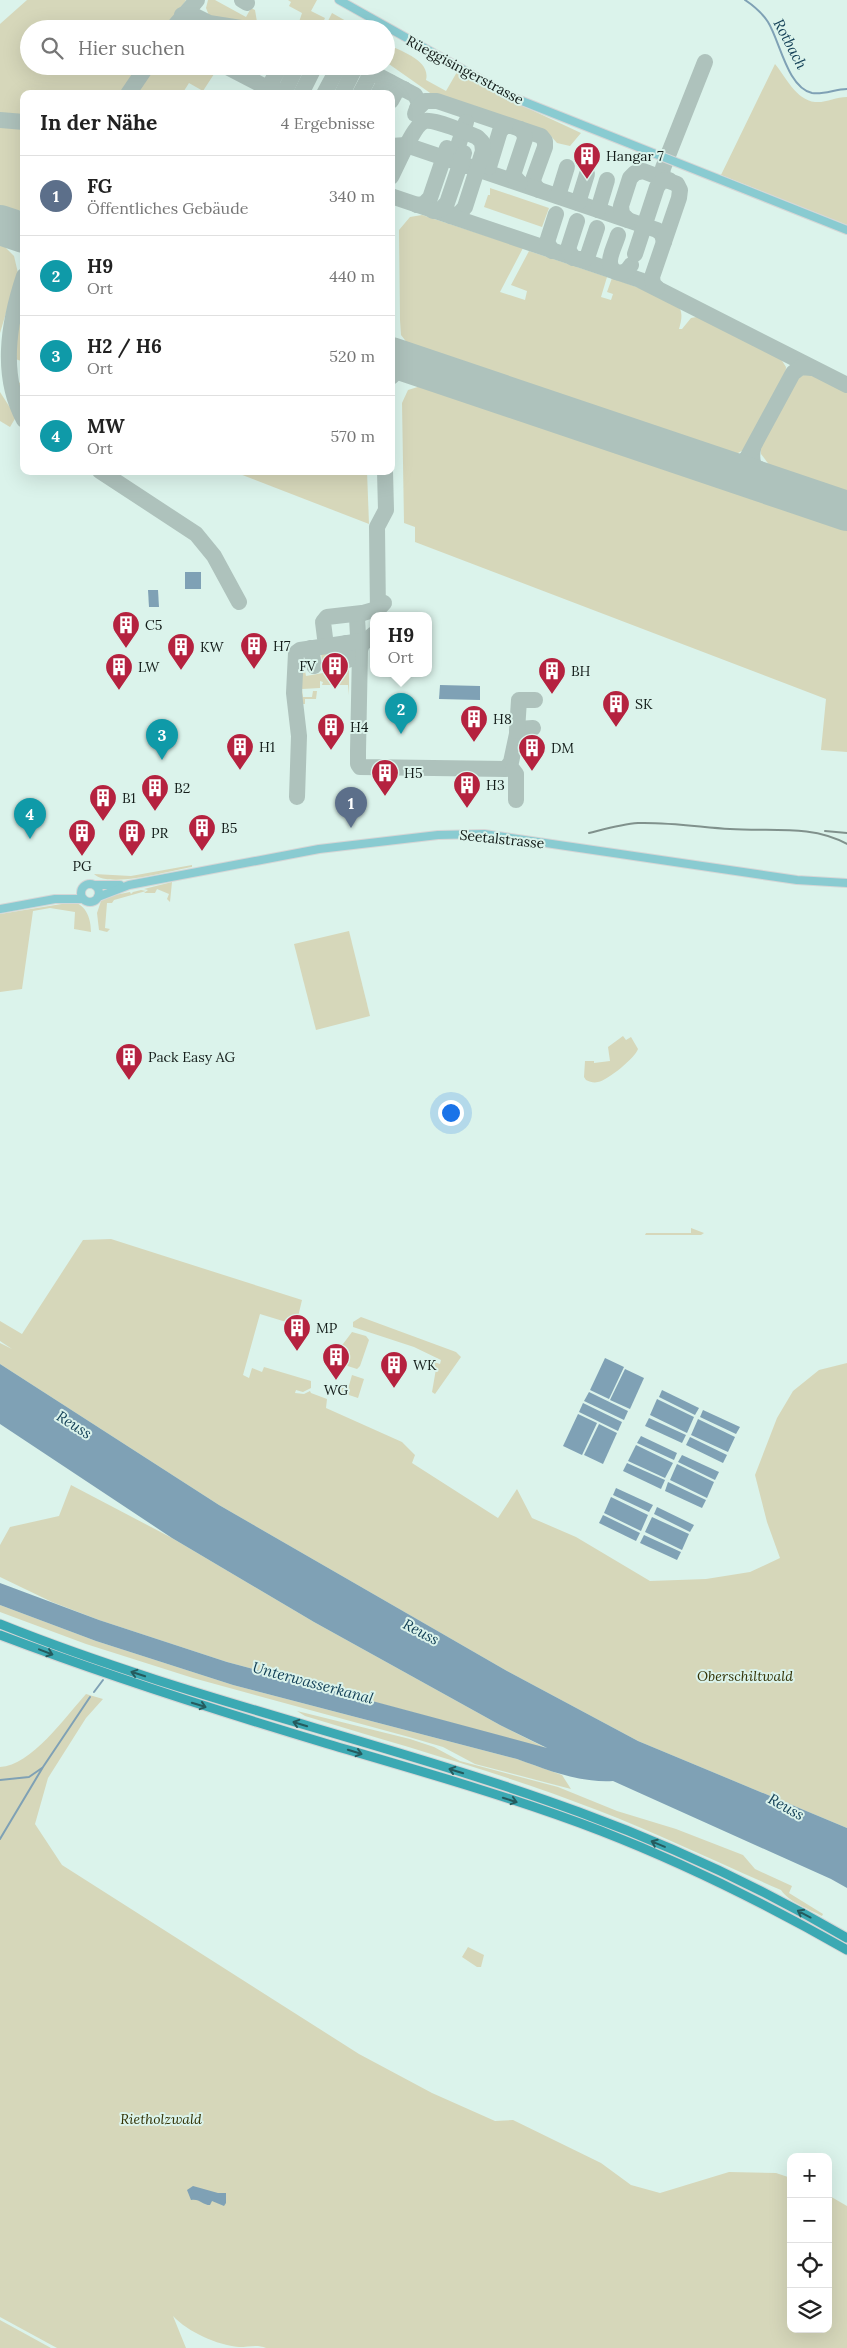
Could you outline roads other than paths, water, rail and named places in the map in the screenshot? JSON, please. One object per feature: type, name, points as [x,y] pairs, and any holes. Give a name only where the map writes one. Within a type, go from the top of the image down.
[{"type":"highway","points":[[0,1624],[185,1689],[456,1771],[580,1813],[658,1844],[735,1878],[847,1938]]},
{"type":"highway","points":[[0,1635],[171,1696],[489,1793],[592,1828],[668,1859],[736,1890],[847,1950]]},
{"type":"main road","name":"Rüeggisingerstrasse","points":[[339,0],[375,20]]},
{"type":"main road","name":"Rüeggisingerstrasse","points":[[395,31],[512,97],[847,230]]},
{"type":"main road","name":"Seetalstrasse","points":[[98,897],[129,885],[319,849],[462,833],[508,837],[796,880],[847,883]]},
{"type":"main road","points":[[0,909],[55,899],[83,899],[90,902],[98,897],[99,890],[95,885],[87,884],[81,889],[55,899]]},
{"type":"main road","name":"Seetalstrasse","points":[[95,885],[129,885]]},
{"type":"main road","points":[[81,889],[83,899]]},
{"type":"water","points":[[185,572],[201,572],[201,589],[185,589]]},
{"type":"water","points":[[148,590],[158,590],[159,607],[149,607]]},
{"type":"water","points":[[440,685],[480,686],[480,700],[439,699]]},
{"type":"water","points":[[605,1358],[624,1367],[609,1399],[590,1390]]},
{"type":"water","name":"Reuss","points":[[0,1364],[219,1505],[507,1671],[638,1741],[847,1828],[847,1888],[831,1879],[613,1781],[588,1780],[564,1775],[517,1759],[233,1685],[96,1641],[0,1605],[0,1583],[99,1620],[227,1662],[547,1748],[500,1725],[314,1622],[172,1538],[0,1424]]},
{"type":"water","points":[[625,1369],[644,1378],[630,1409],[610,1400]]},
{"type":"water","points":[[662,1390],[699,1408],[695,1415],[659,1397]]},
{"type":"water","points":[[589,1392],[628,1411],[624,1420],[584,1401]]},
{"type":"water","points":[[657,1399],[694,1417],[687,1433],[650,1415]]},
{"type":"water","points":[[583,1403],[622,1422],[618,1431],[579,1412]]},
{"type":"water","points":[[703,1410],[740,1427],[736,1434],[700,1417]]},
{"type":"water","points":[[578,1414],[597,1423],[582,1455],[563,1446]]},
{"type":"water","points":[[649,1418],[686,1435],[682,1443],[645,1426]]},
{"type":"water","points":[[698,1419],[735,1437],[728,1452],[691,1435]]},
{"type":"water","points":[[599,1424],[617,1433],[603,1464],[584,1455]]},
{"type":"water","points":[[641,1436],[677,1453],[674,1460],[637,1443]]},
{"type":"water","points":[[690,1437],[727,1455],[723,1463],[686,1445]]},
{"type":"water","points":[[636,1445],[673,1463],[665,1478],[628,1461]]},
{"type":"water","points":[[682,1455],[719,1472],[715,1480],[678,1462]]},
{"type":"water","points":[[627,1463],[665,1480],[661,1489],[623,1471]]},
{"type":"water","points":[[677,1464],[714,1482],[707,1498],[670,1480]]},
{"type":"water","points":[[668,1482],[706,1500],[702,1508],[665,1491]]},
{"type":"water","points":[[616,1488],[653,1505],[649,1512],[613,1495]]},
{"type":"water","points":[[611,1497],[648,1515],[641,1531],[604,1513]]},
{"type":"water","points":[[657,1507],[694,1525],[690,1532],[654,1514]]},
{"type":"water","points":[[603,1515],[640,1533],[636,1541],[599,1523]]},
{"type":"water","points":[[652,1517],[689,1534],[682,1550],[645,1532]]},
{"type":"water","points":[[644,1535],[681,1552],[677,1560],[640,1543]]},
{"type":"water","points":[[193,2186],[218,2193],[226,2193],[226,2203],[224,2206],[212,2201],[210,2205],[191,2200],[187,2190]]},
{"type":"waterway","name":"Rotbach","points":[[745,0],[758,10],[768,22],[790,73],[803,89],[812,93],[847,89]]},
{"type":"waterway","points":[[94,1692],[103,1680]]},
{"type":"waterway","points":[[0,1839],[43,1767],[90,1697]]},
{"type":"waterway","points":[[0,1780],[29,1777],[42,1768]]},
{"type":"railway","points":[[589,833],[638,823],[661,823],[745,830],[804,831],[833,838],[847,844]]},
{"type":"railway","points":[[825,831],[847,833]]},
{"type":"place","name":"Hangar 7","points":[[587,180]]},
{"type":"place","name":"C5","points":[[126,649]]},
{"type":"place","name":"H7","points":[[254,670]]},
{"type":"place","name":"KW","points":[[181,671]]},
{"type":"place","name":"FV","points":[[335,690]]},
{"type":"place","name":"LW","points":[[119,691]]},
{"type":"place","name":"BH","points":[[552,695]]},
{"type":"place","name":"SK","points":[[616,728]]},
{"type":"place","name":"H9","points":[[401,734]]},
{"type":"place","name":"H8","points":[[474,743]]},
{"type":"place","name":"H4","points":[[331,751]]},
{"type":"place","name":"H2 / H6","points":[[162,760]]},
{"type":"place","name":"H1","points":[[240,771]]},
{"type":"place","name":"DM","points":[[532,772]]},
{"type":"place","name":"H5","points":[[385,797]]},
{"type":"place","name":"H3","points":[[467,809]]},
{"type":"place","name":"B2","points":[[155,812]]},
{"type":"place","name":"B1","points":[[103,822]]},
{"type":"place","name":"FG","points":[[351,828]]},
{"type":"place","name":"MW","points":[[30,839]]},
{"type":"place","name":"B5","points":[[202,852]]},
{"type":"place","name":"PG","points":[[82,857]]},
{"type":"place","name":"PR","points":[[132,857]]},
{"type":"place","name":"Pack Easy AG","points":[[129,1081]]},
{"type":"place","name":"MP","points":[[297,1352]]},
{"type":"place","name":"WG","points":[[336,1381]]},
{"type":"place","name":"WK","points":[[394,1389]]},
{"type":"park label","name":"Oberschiltwald","points":[[745,1676]]},
{"type":"park label","name":"Rietholzwald","points":[[161,2119]]},
{"type":"water label","name":"Unterwasserkanal","points":[[313,1683]]}]
